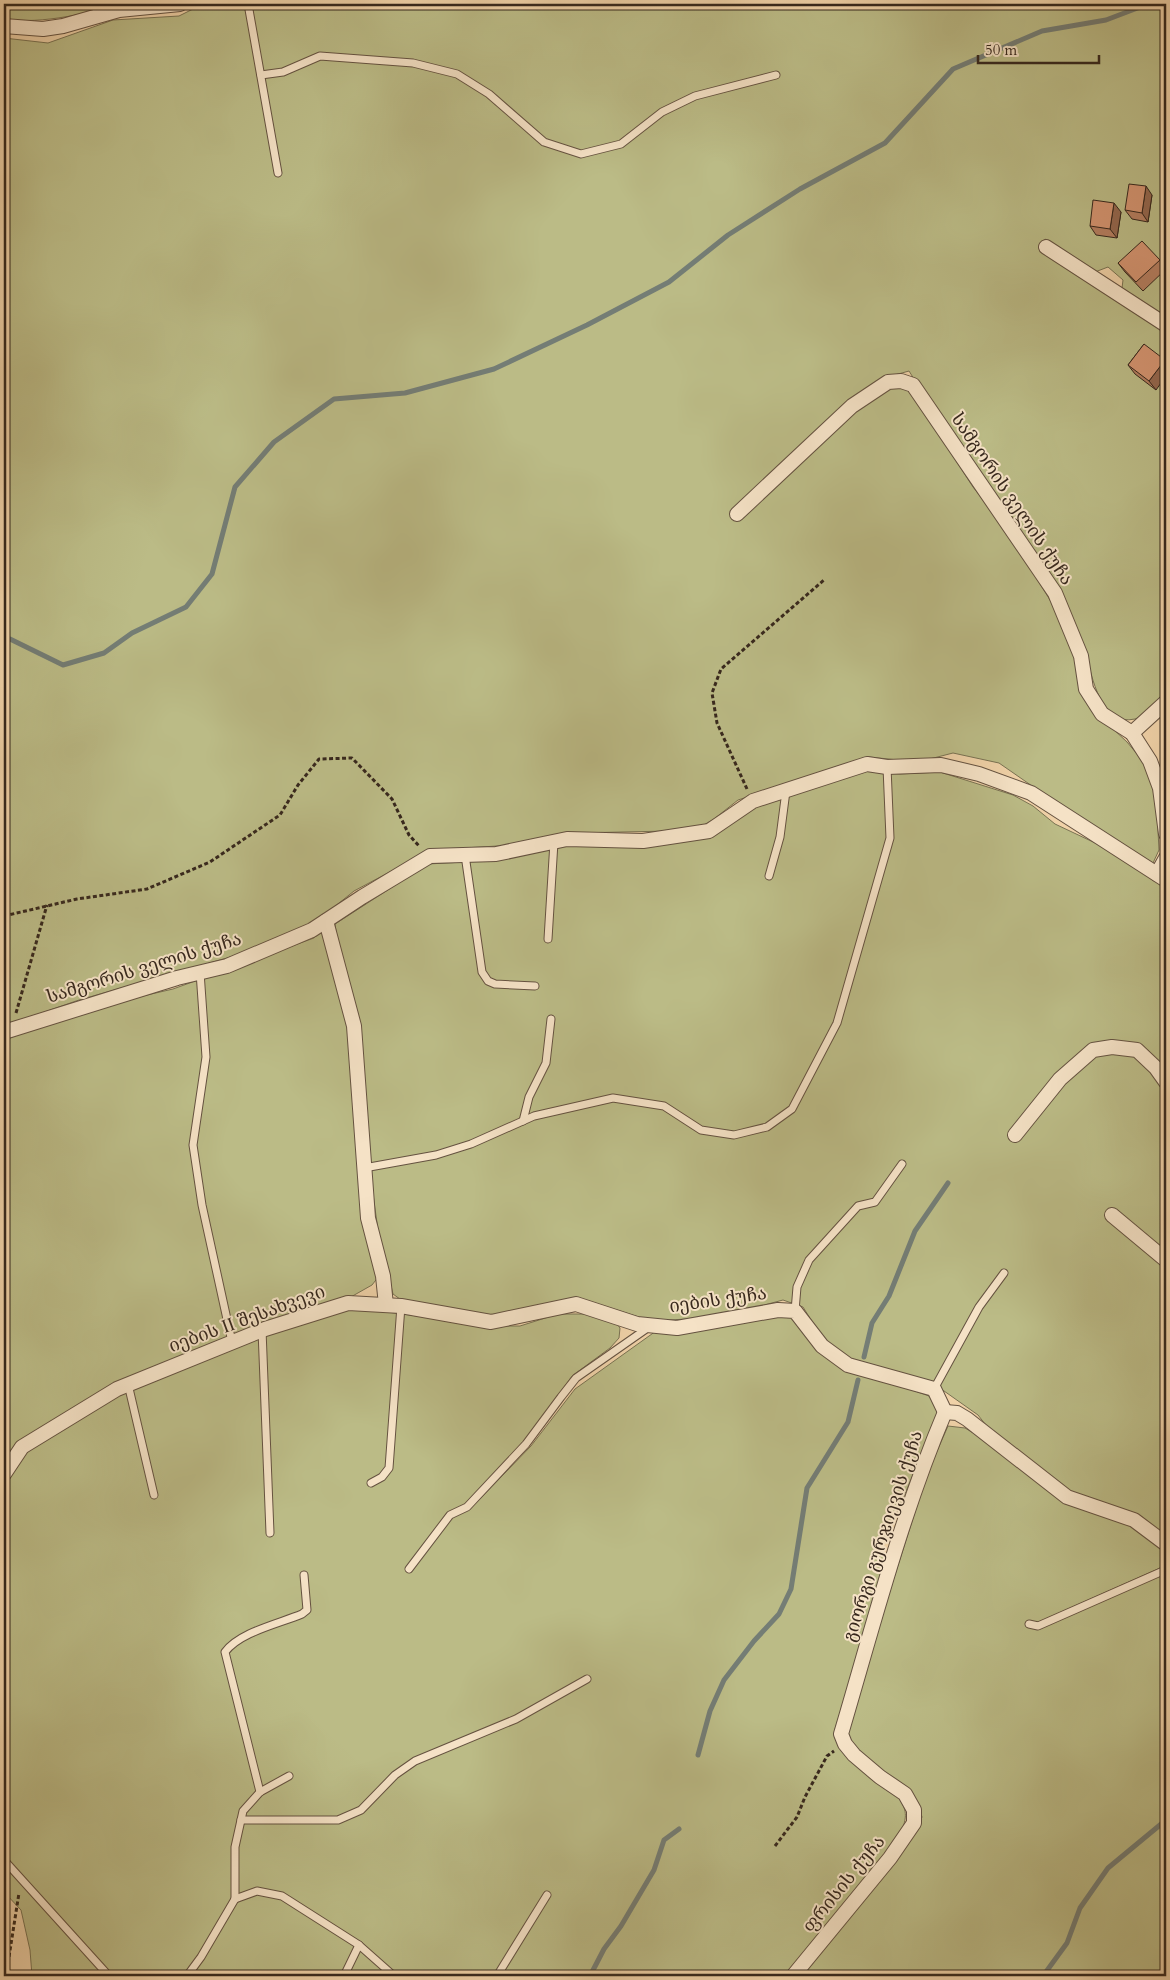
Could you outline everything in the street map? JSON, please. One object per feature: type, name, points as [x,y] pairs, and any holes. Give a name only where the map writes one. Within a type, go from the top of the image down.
[{"type":"street","points":[[4,26],[43,29],[63,26],[120,7],[180,4]]},
{"type":"street","points":[[1046,246],[1166,325]]},
{"type":"street","name":"სამგორის ველის ქუჩა","points":[[737,514],[852,406],[888,382],[901,381],[912,385],[1056,593],[1082,656],[1086,689],[1102,714],[1132,733],[1150,761],[1160,788],[1166,834]]},
{"type":"street","points":[[1132,733],[1166,702]]},
{"type":"street","name":"სამგორის ველის ქუჩა","points":[[8,1031],[200,972],[227,966],[312,930],[430,856],[496,854],[567,839],[643,841],[709,830],[753,801],[867,764],[887,767],[941,765],[979,774],[1031,793],[1161,877],[1166,858]]},
{"type":"street","points":[[326,921],[354,1026],[368,1218],[386,1291],[386,1305]]},
{"type":"street","points":[[1015,1135],[1060,1079],[1093,1050],[1112,1047],[1137,1050],[1156,1068],[1166,1082]]},
{"type":"street","points":[[1112,1215],[1166,1260]]},
{"type":"street","name":"იების II შესახვევი","points":[[4,1474],[22,1447],[116,1389],[262,1330],[348,1303],[401,1306],[491,1322],[576,1304],[637,1324],[651,1325]]},
{"type":"street","name":"იების ქუჩა","points":[[651,1325],[677,1328],[778,1310],[795,1311]]},
{"type":"street","points":[[795,1311],[822,1346],[848,1365],[934,1390],[946,1412],[957,1413],[967,1419],[1067,1497],[1134,1520],[1166,1544]]},
{"type":"street","name":"გიორგი გურჯიევის ქუჩა","points":[[845,1744],[841,1734],[891,1562],[924,1461],[946,1412]]},
{"type":"street","name":"ფრისის ქუჩა","points":[[793,1976],[890,1858],[914,1824],[914,1810],[905,1794],[880,1777],[854,1755],[845,1744]]},
{"type":"lane","points":[[248,4],[278,174]]},
{"type":"lane","points":[[261,75],[283,72],[320,56],[413,63],[457,74],[489,94],[544,142],[581,154],[621,144],[662,112],[695,96],[776,75]]},
{"type":"lane","points":[[364,1168],[436,1155],[471,1144],[534,1116],[613,1098],[664,1106],[701,1130],[734,1135],[767,1127],[792,1109],[837,1023],[890,838],[887,767]]},
{"type":"lane","points":[[769,876],[780,837],[786,790]]},
{"type":"lane","points":[[548,939],[554,842]]},
{"type":"lane","points":[[465,855],[478,933],[482,972],[488,981],[495,984],[535,986]]},
{"type":"lane","points":[[200,972],[206,1056],[193,1146],[202,1205],[232,1342]]},
{"type":"lane","points":[[523,1121],[529,1097],[546,1063],[551,1019]]},
{"type":"lane","points":[[795,1311],[798,1287],[809,1260],[858,1206],[875,1202],[902,1164]]},
{"type":"lane","points":[[934,1390],[979,1307],[1004,1273]]},
{"type":"lane","points":[[372,1483],[382,1477],[389,1468],[401,1306]]},
{"type":"lane","name":"იების ქუჩა","points":[[409,1569],[450,1515],[466,1507],[526,1444],[560,1396],[576,1378],[651,1325]]},
{"type":"lane","points":[[262,1330],[270,1533]]},
{"type":"lane","points":[[128,1384],[154,1495]]},
{"type":"lane","points":[[1030,1624],[1038,1626],[1163,1571],[1166,1566]]},
{"type":"lane","points":[[260,1792],[234,1683],[225,1661],[225,1652],[231,1644],[243,1637],[302,1614],[307,1610],[304,1575]]},
{"type":"lane","points":[[240,1820],[338,1820],[361,1810],[395,1775],[415,1761],[516,1720],[587,1679]]},
{"type":"lane","points":[[187,1976],[201,1957],[235,1899],[235,1847],[243,1811],[260,1792],[289,1776]]},
{"type":"lane","points":[[4,1860],[108,1976]]},
{"type":"lane","points":[[235,1899],[257,1891],[282,1896],[359,1945],[394,1976]]},
{"type":"lane","points":[[497,1976],[547,1895]]},
{"type":"lane","points":[[344,1976],[359,1945]]},
{"type":"path","points":[[753,801],[717,723],[712,693],[721,669],[824,580]]},
{"type":"path","points":[[4,916],[77,899],[148,889],[210,862],[280,815],[298,785],[319,759],[352,758],[392,799],[408,835],[430,856]]},
{"type":"path","points":[[8,1031],[47,906]]},
{"type":"path","points":[[775,1846],[797,1817],[805,1796],[827,1756],[845,1744]]},
{"type":"path","points":[[6,1976],[21,1880]]},
{"type":"green space","points":[[4,4],[128,4],[66,17],[19,20],[4,19]]},
{"type":"green space","points":[[203,4],[1166,4],[1166,318],[1122,288],[1123,280],[1108,267],[1095,272],[1045,239],[1040,250],[1166,333],[1166,695],[1146,712],[1135,719],[1123,719],[1114,715],[1106,708],[1095,687],[1086,654],[909,371],[884,378],[893,387],[904,387],[916,399],[973,487],[1008,532],[1058,613],[1079,664],[1079,690],[1095,712],[1127,742],[1143,761],[1156,792],[1159,850],[1153,863],[1058,804],[999,763],[953,753],[918,762],[869,757],[738,800],[702,826],[669,831],[575,833],[514,845],[431,850],[354,891],[312,925],[269,944],[227,958],[79,1000],[4,1026],[4,38],[48,43],[113,20],[179,16]]},
{"type":"green space","points":[[865,771],[900,774],[940,772],[1013,795],[1033,806],[1055,824],[1108,849],[1166,888],[1166,1071],[1149,1051],[1130,1043],[1142,1062],[1166,1089],[1166,1537],[1068,1491],[993,1434],[978,1415],[937,1386],[849,1358],[823,1339],[803,1307],[783,1300],[742,1311],[687,1319],[651,1321],[579,1298],[495,1316],[404,1302],[393,1294],[379,1237],[335,924],[428,864],[500,860],[565,846],[644,847],[714,835],[757,806]]},
{"type":"green space","points":[[324,928],[350,1031],[379,1276],[372,1285],[349,1298],[134,1375],[4,1465],[4,1040],[95,1007],[173,989],[314,938]]},
{"type":"green space","points":[[350,1307],[492,1326],[520,1326],[558,1314],[591,1314],[614,1320],[620,1328],[619,1338],[610,1348],[572,1376],[525,1441],[467,1502],[472,1507],[531,1446],[575,1389],[656,1331],[769,1314],[790,1316],[834,1362],[929,1396],[935,1403],[939,1414],[881,1550],[888,1558],[835,1729],[838,1744],[898,1796],[905,1811],[904,1825],[900,1837],[787,1976],[32,1976],[30,1950],[21,1910],[4,1892],[4,1480],[25,1451],[118,1394],[264,1334]]},
{"type":"green space","points":[[948,1426],[965,1428],[975,1434],[1070,1504],[1134,1525],[1166,1548],[1166,1561],[1160,1568],[1039,1622],[1039,1629],[1166,1571],[1166,1976],[798,1976],[918,1828],[922,1817],[919,1807],[856,1752],[845,1732],[927,1474]]},
{"type":"building","points":[[1129,184],[1146,186],[1142,213],[1125,210]]},
{"type":"building","points":[[1093,200],[1114,203],[1110,229],[1090,226]]},
{"type":"building","points":[[1142,241],[1160,260],[1136,282],[1118,263]]},
{"type":"building","points":[[1144,344],[1165,360],[1149,381],[1128,365]]},
{"type":"waterway","points":[[4,641],[10,639],[63,665],[104,653],[132,633],[186,607],[212,574],[235,487],[274,442],[334,399],[405,393],[494,369],[587,325],[669,282],[728,235],[800,189],[885,143],[953,69],[1042,31],[1106,20],[1148,4]]},
{"type":"waterway","points":[[864,1357],[872,1323],[889,1296],[915,1231],[948,1183]]},
{"type":"waterway","points":[[698,1755],[710,1711],[724,1680],[754,1641],[779,1614],[791,1589],[807,1488],[848,1422],[858,1380]]},
{"type":"waterway","points":[[1043,1976],[1067,1943],[1080,1908],[1108,1868],[1166,1820]]},
{"type":"waterway","points":[[590,1976],[604,1949],[621,1926],[654,1870],[664,1840],[679,1829]]}]
